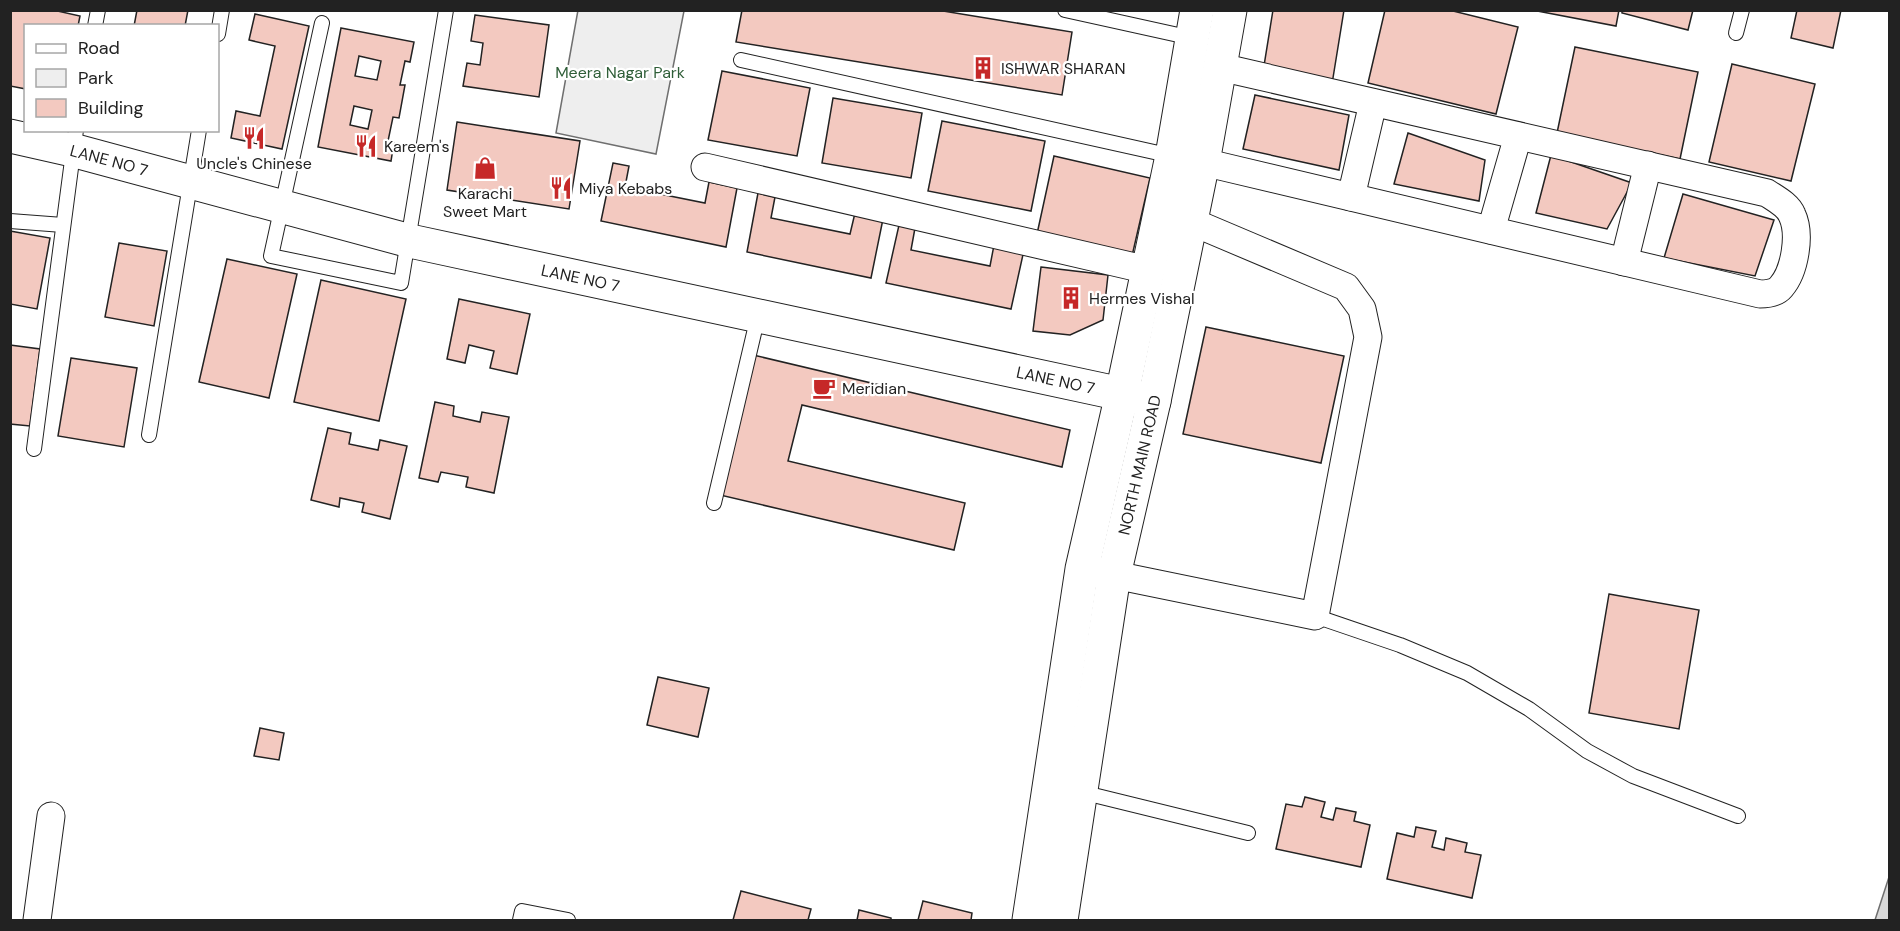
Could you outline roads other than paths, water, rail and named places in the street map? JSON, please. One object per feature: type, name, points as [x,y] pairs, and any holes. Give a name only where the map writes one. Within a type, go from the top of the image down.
[{"type":"main road","name":"NORTH MAIN ROAD","points":[[1061,921],[1114,575],[1154,401],[1203,162],[1230,10]]},
{"type":"main road","name":"NORTH MAIN ROAD","points":[[1029,921],[1083,569],[1172,156],[1195,24]]},
{"type":"main road","name":"LANE NO 7","points":[[10,136],[74,140],[190,182],[410,240],[1154,401]]},
{"type":"street","points":[[1203,162],[1760,294],[1781,288],[1792,264],[1797,236],[1792,214],[1767,193],[1220,67]]},
{"type":"street","points":[[1351,197],[1373,103]]},
{"type":"street","points":[[1491,230],[1518,136]]},
{"type":"street","points":[[1624,262],[1648,165]]},
{"type":"street","points":[[705,167],[1148,270]]},
{"type":"street","points":[[1083,569],[1316,616],[1368,337],[1362,309],[1346,287],[1190,221]]},
{"type":"street","points":[[37,921],[51,816]]},
{"type":"lane","points":[[219,28],[222,10]]},
{"type":"lane","points":[[322,23],[271,256],[401,283],[410,240],[446,10]]},
{"type":"lane","points":[[1065,10],[1195,24]]},
{"type":"lane","points":[[1736,33],[1742,10]]},
{"type":"lane","points":[[741,60],[1172,156]]},
{"type":"lane","points":[[149,435],[200,132]]},
{"type":"lane","points":[[34,449],[74,140]]},
{"type":"lane","points":[[10,221],[63,225]]},
{"type":"lane","points":[[714,503],[758,316]]},
{"type":"lane","points":[[1316,616],[1400,645],[1467,673],[1529,709],[1587,750],[1633,776],[1738,816]]},
{"type":"lane","points":[[1081,792],[1248,833]]},
{"type":"lane","points":[[520,921],[522,911],[568,921]]},
{"type":"place","name":"ISHWAR SHARAN","points":[[983,68]]},
{"type":"place","name":"Uncle's Chinese","points":[[254,138]]},
{"type":"place","name":"Kareem's","points":[[366,146]]},
{"type":"place","name":"Karachi Sweet Mart","points":[[485,168]]},
{"type":"place","name":"Miya Kebabs","points":[[561,188]]},
{"type":"place","name":"Hermes Vishal","points":[[1071,298]]},
{"type":"place","name":"Meridian","points":[[824,388]]},
{"type":"park label","name":"Meera Nagar Park","points":[[620,72]]}]
